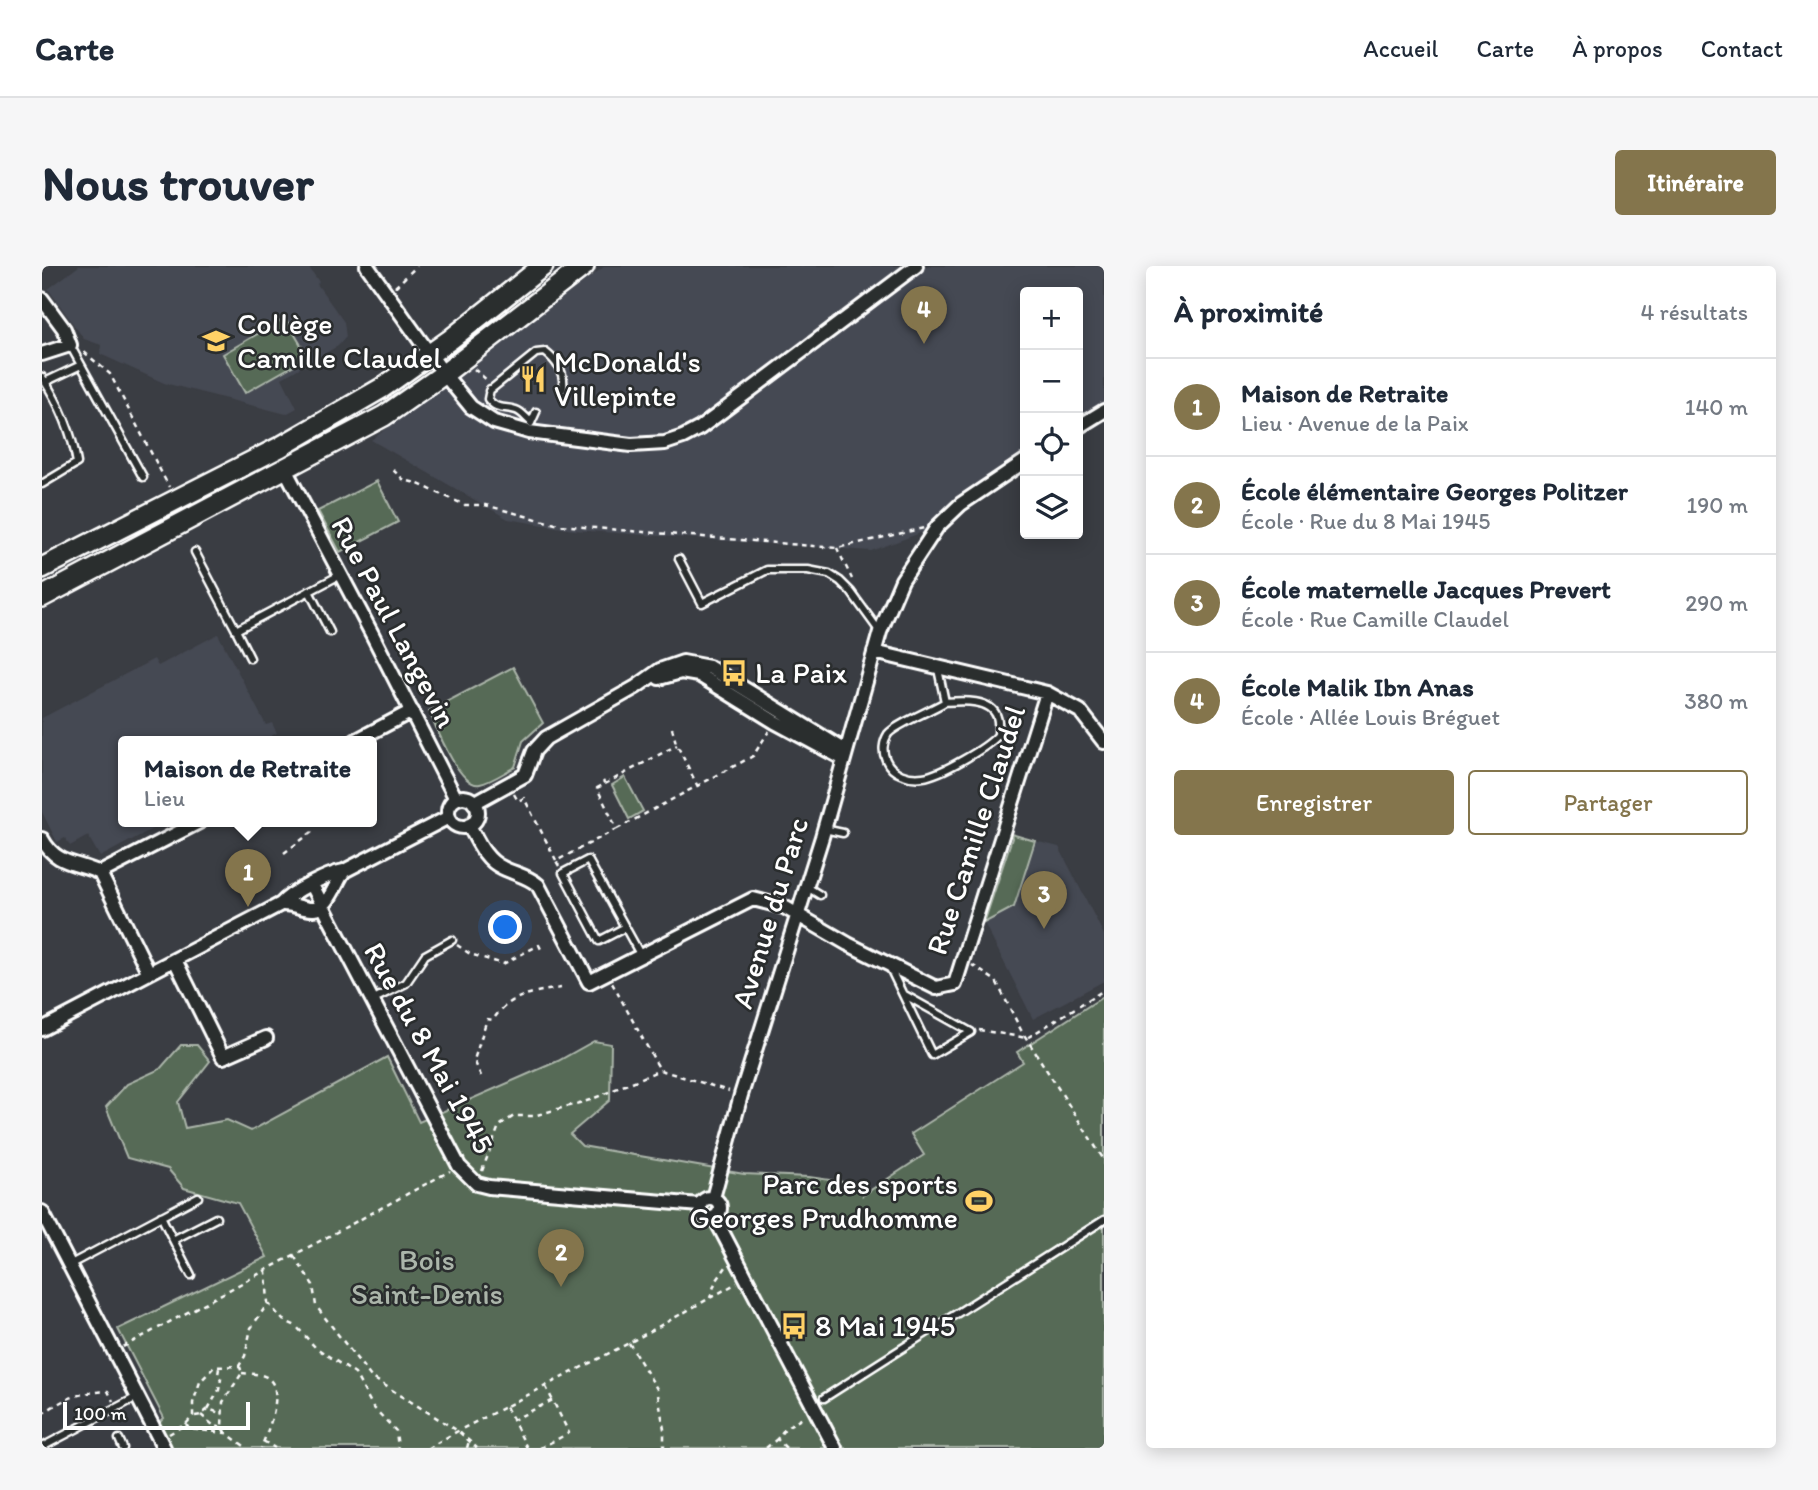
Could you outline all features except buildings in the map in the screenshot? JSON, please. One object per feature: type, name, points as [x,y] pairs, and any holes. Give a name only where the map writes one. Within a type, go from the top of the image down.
[{"type":"main road","points":[[42,568],[281,447],[382,388],[431,354],[543,266]]},
{"type":"main road","points":[[42,597],[384,416],[444,374],[584,266]]},
{"type":"street","points":[[367,266],[444,374],[471,407],[494,422],[631,444],[657,444],[683,438],[700,428],[916,266]]},
{"type":"street","points":[[42,299],[64,329],[70,345],[42,354]]},
{"type":"street","points":[[1083,426],[1101,418]]},
{"type":"street","name":"Avenue du Parc","points":[[713,1198],[741,1095],[824,829],[877,642],[902,580],[937,527],[961,504],[1020,464]]},
{"type":"street","name":"Rue Paul Langevin","points":[[285,469],[456,799]]},
{"type":"street","name":"Rue Camille Claudel","points":[[607,974],[753,899],[784,907],[936,988],[955,984],[1047,693],[938,667],[877,642]]},
{"type":"street","points":[[474,803],[525,775],[534,751],[546,738],[676,663],[698,663],[709,667],[845,755]]},
{"type":"street","points":[[636,687],[673,674],[693,673],[775,722],[845,755]]},
{"type":"street","points":[[1047,693],[1080,711],[1104,742]]},
{"type":"street","points":[[364,736],[412,711]]},
{"type":"street","points":[[464,797],[474,803],[478,813],[474,822],[469,825],[459,826],[449,817],[450,805],[456,799],[464,797]]},
{"type":"street","points":[[42,1029],[281,904],[286,898],[449,817]]},
{"type":"street","points":[[469,825],[486,856],[500,867],[531,879],[538,885],[589,982],[607,974]]},
{"type":"street","points":[[100,873],[189,827]]},
{"type":"street","points":[[42,839],[58,859],[100,873],[149,973]]},
{"type":"street","points":[[281,904],[292,903],[314,909],[323,906],[344,871]]},
{"type":"street","name":"Rue du 8 Mai 1945","points":[[312,886],[459,1166],[477,1184],[565,1195],[700,1205]]},
{"type":"street","points":[[175,960],[223,1057],[267,1038]]},
{"type":"street","points":[[716,1217],[704,1217],[700,1205],[705,1199],[713,1198],[720,1206],[716,1217],[835,1448]]},
{"type":"street","points":[[42,1212],[164,1448]]},
{"type":"lane","points":[[70,345],[143,477]]},
{"type":"lane","points":[[536,412],[530,427],[516,410],[493,405],[488,399],[492,387],[536,353],[545,352],[562,373],[563,389]]},
{"type":"lane","points":[[42,484],[77,463],[74,446],[59,406],[44,380],[81,365]]},
{"type":"lane","points":[[195,552],[250,658]]},
{"type":"lane","points":[[679,559],[702,603],[767,570],[808,570],[829,574],[851,592],[877,642]]},
{"type":"lane","points":[[236,630],[340,575]]},
{"type":"lane","points":[[309,591],[330,632]]},
{"type":"lane","points":[[938,667],[945,702]]},
{"type":"lane","points":[[945,702],[982,704],[998,718],[998,735],[980,750],[926,777],[901,775],[891,768],[884,755],[887,736],[894,729],[945,702]]},
{"type":"lane","points":[[824,829],[843,833]]},
{"type":"lane","points":[[624,928],[599,941],[563,873],[588,860],[642,956]]},
{"type":"lane","points":[[806,887],[820,895]]},
{"type":"lane","points":[[372,1000],[407,983],[425,955],[452,940]]},
{"type":"lane","points":[[888,964],[932,1055],[971,1032]]},
{"type":"lane","points":[[903,994],[971,1032]]},
{"type":"lane","points":[[69,1265],[198,1197]]},
{"type":"lane","points":[[161,1216],[191,1275]]},
{"type":"lane","points":[[173,1240],[216,1218]]},
{"type":"lane","points":[[824,1398],[1104,1220]]},
{"type":"lane","points":[[42,1447],[137,1396]]},
{"type":"lane","points":[[119,1439],[123,1448]]},
{"type":"path","points":[[387,294],[418,266]]},
{"type":"path","points":[[70,345],[90,355],[110,374],[176,499]]},
{"type":"path","points":[[469,365],[492,387]]},
{"type":"path","points":[[393,470],[404,480],[465,505],[485,505],[559,525],[837,548],[918,528],[937,527]]},
{"type":"path","points":[[556,861],[753,756],[775,722]]},
{"type":"path","points":[[672,728],[677,745],[698,786]]},
{"type":"path","points":[[617,829],[597,788],[677,745]]},
{"type":"path","points":[[510,785],[518,801],[524,798],[563,873]]},
{"type":"path","points":[[284,853],[312,832]]},
{"type":"path","points":[[452,940],[470,954],[503,964],[538,945],[541,949]]},
{"type":"path","points":[[962,959],[996,981],[1027,1038],[1104,1160]]},
{"type":"path","points":[[607,974],[660,1070]]},
{"type":"path","points":[[481,1076],[474,1060],[487,1019],[493,1020],[504,1006],[528,992],[561,988]]},
{"type":"path","points":[[971,1032],[981,1030],[1027,1038],[1104,990]]},
{"type":"path","points":[[477,1184],[499,1126],[514,1116],[533,1116],[590,1100],[660,1070],[741,1095]]},
{"type":"path","points":[[114,1351],[459,1166]]},
{"type":"path","points":[[294,1256],[313,1285],[316,1306],[371,1377],[458,1431],[477,1448]]},
{"type":"path","points":[[710,1298],[715,1283],[735,1256]]},
{"type":"path","points":[[239,1366],[245,1356],[251,1328],[268,1303],[266,1271]]},
{"type":"path","points":[[428,1448],[629,1343],[746,1278]]},
{"type":"path","points":[[268,1303],[283,1320],[296,1326],[315,1347],[355,1374],[373,1407],[396,1431],[398,1448]]},
{"type":"path","points":[[629,1343],[657,1390],[664,1429],[664,1448]]},
{"type":"path","points":[[180,1427],[193,1416],[193,1403],[200,1382],[214,1367],[239,1366]]},
{"type":"path","points":[[239,1366],[242,1373]]},
{"type":"path","points":[[193,1416],[201,1415],[208,1409],[219,1390],[219,1367]]},
{"type":"path","points":[[222,1428],[223,1402],[242,1373]]},
{"type":"path","points":[[242,1373],[262,1375],[270,1379],[275,1389],[273,1419],[261,1448]]},
{"type":"path","points":[[540,1448],[569,1433],[546,1387]]},
{"type":"path","points":[[42,1414],[68,1398],[92,1392],[108,1391],[116,1408]]},
{"type":"path","points":[[513,1420],[552,1400]]},
{"type":"path","points":[[506,1407],[527,1448]]},
{"type":"path","points":[[208,1409],[223,1415]]},
{"type":"path","points":[[766,1448],[786,1427],[816,1411]]},
{"type":"path","points":[[201,1415],[247,1448]]},
{"type":"path","points":[[186,1424],[189,1429],[226,1433]]},
{"type":"path","points":[[777,1439],[786,1448]]},
{"type":"path","points":[[263,1441],[275,1448]]},
{"type":"path","points":[[467,1448],[470,1441]]},
{"type":"shaded area","name":"Collège Camille Claudel","points":[[79,266],[308,266],[319,282],[317,284],[344,322],[346,337],[338,346],[282,378],[297,408],[286,414],[164,383],[100,354],[101,345],[84,339],[48,289]]},
{"type":"shaded area","points":[[605,266],[1104,266],[1104,411],[1083,425],[1083,287],[1020,287],[1020,465],[937,527],[871,551],[573,530],[508,519],[371,440]]},
{"type":"shaded area","points":[[218,634],[266,725],[272,723],[277,733],[271,736],[118,736],[118,827],[156,827],[100,857],[88,836],[70,846],[65,838],[57,842],[42,812],[42,718],[154,659],[158,666]]},
{"type":"shaded area","points":[[1035,841],[1059,847],[1104,935],[1104,981],[1033,1019],[984,923],[1014,907]]},
{"type":"green space","points":[[285,318],[308,357],[245,393],[223,354]]},
{"type":"green space","points":[[377,481],[398,522],[340,552],[318,511]]},
{"type":"green space","points":[[513,667],[543,723],[523,741],[515,767],[484,783],[472,783],[457,767],[429,711]]},
{"type":"green space","points":[[625,777],[643,811],[629,819],[612,785]]},
{"type":"green space","points":[[1011,834],[1035,841],[1014,907],[984,923],[1012,838]]},
{"type":"green space","name":"Bois Saint-Denis","points":[[1104,996],[1104,1448],[170,1448],[158,1424],[164,1418],[118,1329],[267,1257],[238,1203],[184,1188],[168,1169],[127,1158],[106,1107],[127,1084],[160,1069],[181,1045],[197,1045],[210,1061],[178,1102],[185,1128],[227,1120],[251,1131],[387,1057],[419,1122],[558,1061],[594,1041],[611,1044],[610,1100],[570,1134],[582,1146],[744,1174],[809,1177],[865,1185],[863,1195],[924,1155],[911,1134],[1023,1062],[1017,1052]]},
{"type":"place","name":"Collège Camille Claudel","points":[[216,341]]},
{"type":"place","name":"École Malik Ibn Anas","points":[[924,344]]},
{"type":"place","name":"McDonald's Villepinte","points":[[533,379]]},
{"type":"place","name":"La Paix","points":[[734,673]]},
{"type":"place","name":"Maison de Retraite","points":[[248,907]]},
{"type":"place","name":"École maternelle Jacques Prevert","points":[[1044,929]]},
{"type":"place","name":"Parc des sports Georges Prudhomme","points":[[979,1201]]},
{"type":"place","name":"École élémentaire Georges Politzer","points":[[561,1287]]},
{"type":"place","name":"8 Mai 1945","points":[[794,1326]]}]
